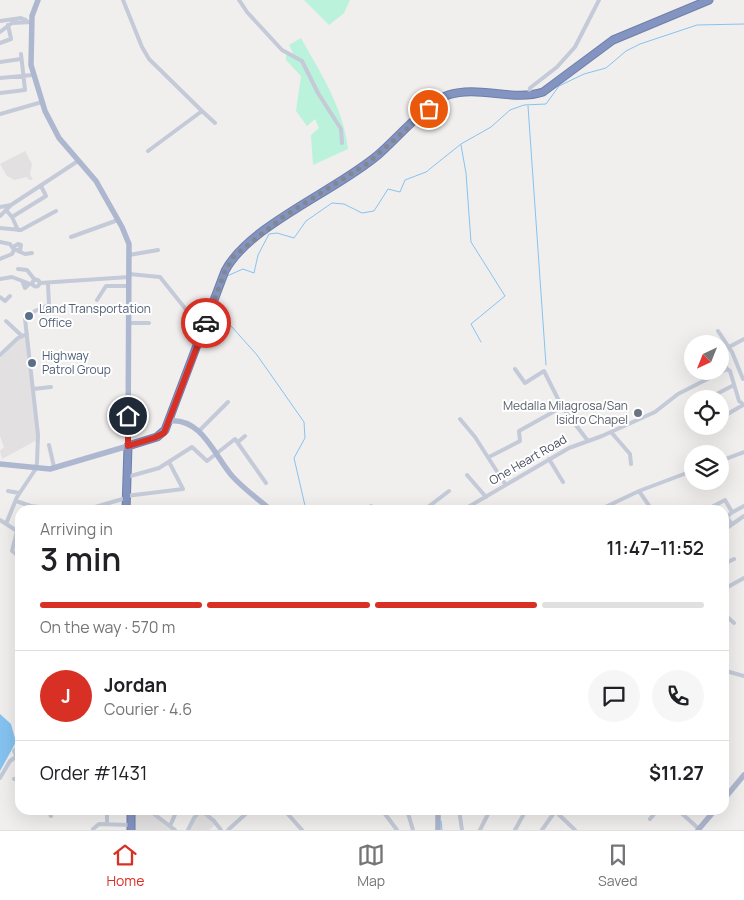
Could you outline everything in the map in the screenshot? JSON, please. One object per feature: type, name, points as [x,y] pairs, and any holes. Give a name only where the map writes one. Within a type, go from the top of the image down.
[{"type":"highway","points":[[126,505],[128,446],[160,436],[173,421],[172,413],[225,271],[234,256],[283,217],[368,163],[444,96],[476,92],[529,95],[548,89],[618,37],[709,0]]},
{"type":"main road","points":[[0,464],[36,468],[54,467],[128,446],[129,255],[127,239],[94,177],[58,138],[42,102],[32,74],[30,21],[38,0]]},
{"type":"main road","points":[[173,421],[199,431],[236,480],[265,505]]},
{"type":"main road","points":[[729,793],[744,775]]},
{"type":"main road","points":[[438,815],[438,830]]},
{"type":"main road","points":[[698,829],[710,815]]},
{"type":"street","points":[[123,0],[149,60],[215,123]]},
{"type":"street","points":[[239,0],[247,12],[282,50],[302,61],[318,93],[340,129],[342,143]]},
{"type":"street","points":[[529,95],[530,88],[558,67],[577,43],[599,0]]},
{"type":"street","points":[[0,21],[21,18],[30,21]]},
{"type":"street","points":[[0,32],[8,25],[30,21]]},
{"type":"street","points":[[0,43],[10,40],[8,25]]},
{"type":"street","points":[[0,93],[24,90],[20,54]]},
{"type":"street","points":[[0,62],[21,59]]},
{"type":"street","points":[[0,78],[32,74]]},
{"type":"street","points":[[0,114],[42,102]]},
{"type":"street","points":[[148,151],[202,111]]},
{"type":"street","points":[[0,216],[10,206],[78,161]]},
{"type":"street","points":[[12,216],[46,196],[41,186]]},
{"type":"street","points":[[0,207],[10,206]]},
{"type":"street","points":[[6,210],[12,216],[18,230]]},
{"type":"street","points":[[0,228],[18,230],[56,211]]},
{"type":"street","points":[[71,237],[118,220]]},
{"type":"street","points":[[0,242],[25,254],[32,253]]},
{"type":"street","points":[[0,259],[12,254],[15,249]]},
{"type":"street","points":[[129,255],[158,250]]},
{"type":"street","points":[[18,269],[27,270],[34,280],[40,284],[48,285],[129,276],[160,276],[188,312]]},
{"type":"street","points":[[0,279],[12,277],[36,287],[40,284]]},
{"type":"street","points":[[31,284],[34,280]]},
{"type":"street","points":[[6,524],[16,500],[36,468],[38,435],[27,334],[27,316],[51,303],[48,285]]},
{"type":"street","points":[[97,300],[106,286],[128,286]]},
{"type":"street","points":[[0,297],[5,301],[10,296]]},
{"type":"street","points":[[6,321],[22,336]]},
{"type":"street","points":[[129,322],[148,323]]},
{"type":"street","points":[[718,331],[721,335]]},
{"type":"street","points":[[0,355],[27,334]]},
{"type":"street","points":[[743,379],[729,347],[744,339]]},
{"type":"street","name":"One Heart Road","points":[[729,368],[737,364]]},
{"type":"street","points":[[515,369],[526,383],[544,371],[562,407],[588,441]]},
{"type":"street","points":[[729,372],[743,405],[729,413]]},
{"type":"street","name":"One Heart Road","points":[[472,505],[578,443],[588,441],[655,412],[678,394],[706,380]]},
{"type":"street","points":[[724,390],[734,385]]},
{"type":"street","points":[[33,389],[52,387]]},
{"type":"street","points":[[199,431],[228,402]]},
{"type":"street","points":[[489,458],[520,441],[519,431],[562,407]]},
{"type":"street","points":[[460,419],[489,458],[505,484]]},
{"type":"street","points":[[610,432],[630,454],[631,464]]},
{"type":"street","points":[[238,442],[245,436]]},
{"type":"street","points":[[127,477],[146,473],[169,462],[192,446],[205,461],[234,439],[266,483]]},
{"type":"street","points":[[49,445],[54,467]]},
{"type":"street","points":[[729,458],[744,452]]},
{"type":"street","points":[[549,459],[563,482]]},
{"type":"street","points":[[101,505],[126,497],[182,489],[169,462]]},
{"type":"street","points":[[610,505],[684,473]]},
{"type":"street","points":[[467,475],[486,497]]},
{"type":"street","points":[[432,505],[448,491]]},
{"type":"street","points":[[639,491],[649,505]]},
{"type":"street","points":[[8,492],[20,493]]},
{"type":"street","points":[[16,500],[28,505]]},
{"type":"street","points":[[718,504],[725,500],[728,505]]},
{"type":"street","points":[[729,514],[744,506]]},
{"type":"street","points":[[729,507],[732,512]]},
{"type":"street","points":[[729,526],[744,516]]},
{"type":"street","points":[[0,520],[15,531]]},
{"type":"street","points":[[15,540],[12,551],[15,553]]},
{"type":"street","points":[[729,562],[734,559]]},
{"type":"street","points":[[729,586],[744,578]]},
{"type":"street","points":[[729,618],[734,623]]},
{"type":"street","points":[[729,673],[744,676]]},
{"type":"street","points":[[0,778],[15,758]]},
{"type":"street","points":[[107,815],[108,824]]},
{"type":"street","points":[[155,815],[175,830]]},
{"type":"street","points":[[170,826],[175,815]]},
{"type":"street","points":[[188,830],[197,815]]},
{"type":"street","points":[[208,815],[221,830]]},
{"type":"street","points":[[228,830],[244,815]]},
{"type":"street","points":[[289,815],[302,830]]},
{"type":"street","points":[[386,815],[397,830]]},
{"type":"street","points":[[408,815],[413,830]]},
{"type":"street","points":[[460,815],[462,830]]},
{"type":"street","points":[[480,830],[488,815]]},
{"type":"street","points":[[515,830],[523,815]]},
{"type":"street","points":[[542,830],[552,815]]},
{"type":"street","points":[[560,815],[574,830]]},
{"type":"street","points":[[650,819],[653,815]]},
{"type":"street","points":[[684,815],[698,829]]},
{"type":"street","points":[[93,829],[99,824],[131,827]]},
{"type":"shaded area","points":[[25,151],[32,164],[30,174],[33,180],[29,180],[27,177],[14,180],[7,176],[0,164]]},
{"type":"shaded area","points":[[22,337],[25,337],[26,340],[37,440],[2,459],[0,451],[4,447],[0,436],[0,358]]},
{"type":"shaded area","points":[[132,815],[154,815],[173,830],[133,830]]},
{"type":"shaded area","points":[[199,815],[206,815],[216,824],[209,830],[190,830]]},
{"type":"green space","points":[[304,0],[350,0],[344,13],[329,25]]},
{"type":"green space","points":[[301,38],[336,105],[346,134],[348,149],[313,165],[311,135],[319,128],[315,119],[307,126],[296,111],[301,76],[286,60],[286,54],[293,53],[289,45]]},
{"type":"water","points":[[0,714],[11,724],[15,744],[0,771]]},
{"type":"waterway","points":[[227,276],[243,269],[254,273],[258,255],[269,234],[277,233],[294,238],[306,221],[332,203],[344,204],[362,213],[374,211],[388,189],[400,192],[405,180],[426,172],[461,144],[491,127],[510,110],[524,105],[546,104],[559,86],[584,74],[606,68],[626,51],[640,44],[697,25],[744,24]]},
{"type":"waterway","points":[[528,106],[546,365]]},
{"type":"waterway","points":[[461,145],[466,173],[471,242],[505,296],[471,324],[481,342]]},
{"type":"waterway","points":[[210,304],[217,285]]},
{"type":"waterway","points":[[214,307],[257,355],[304,422],[305,438],[294,458],[305,505]]},
{"type":"waterway","points":[[441,821],[442,830]]},
{"type":"way so far","points":[[206,323],[225,271],[234,256],[283,217],[368,163],[429,109]]},
{"type":"place","name":"Land Transportation Office","points":[[29,316]]},
{"type":"place","name":"Highway Patrol Group","points":[[32,363]]},
{"type":"place","name":"Medalla Milagrosa/San Isidro Chapel","points":[[638,413]]},
{"type":"route","points":[[128,416],[128,446],[164,433],[206,323]]}]
